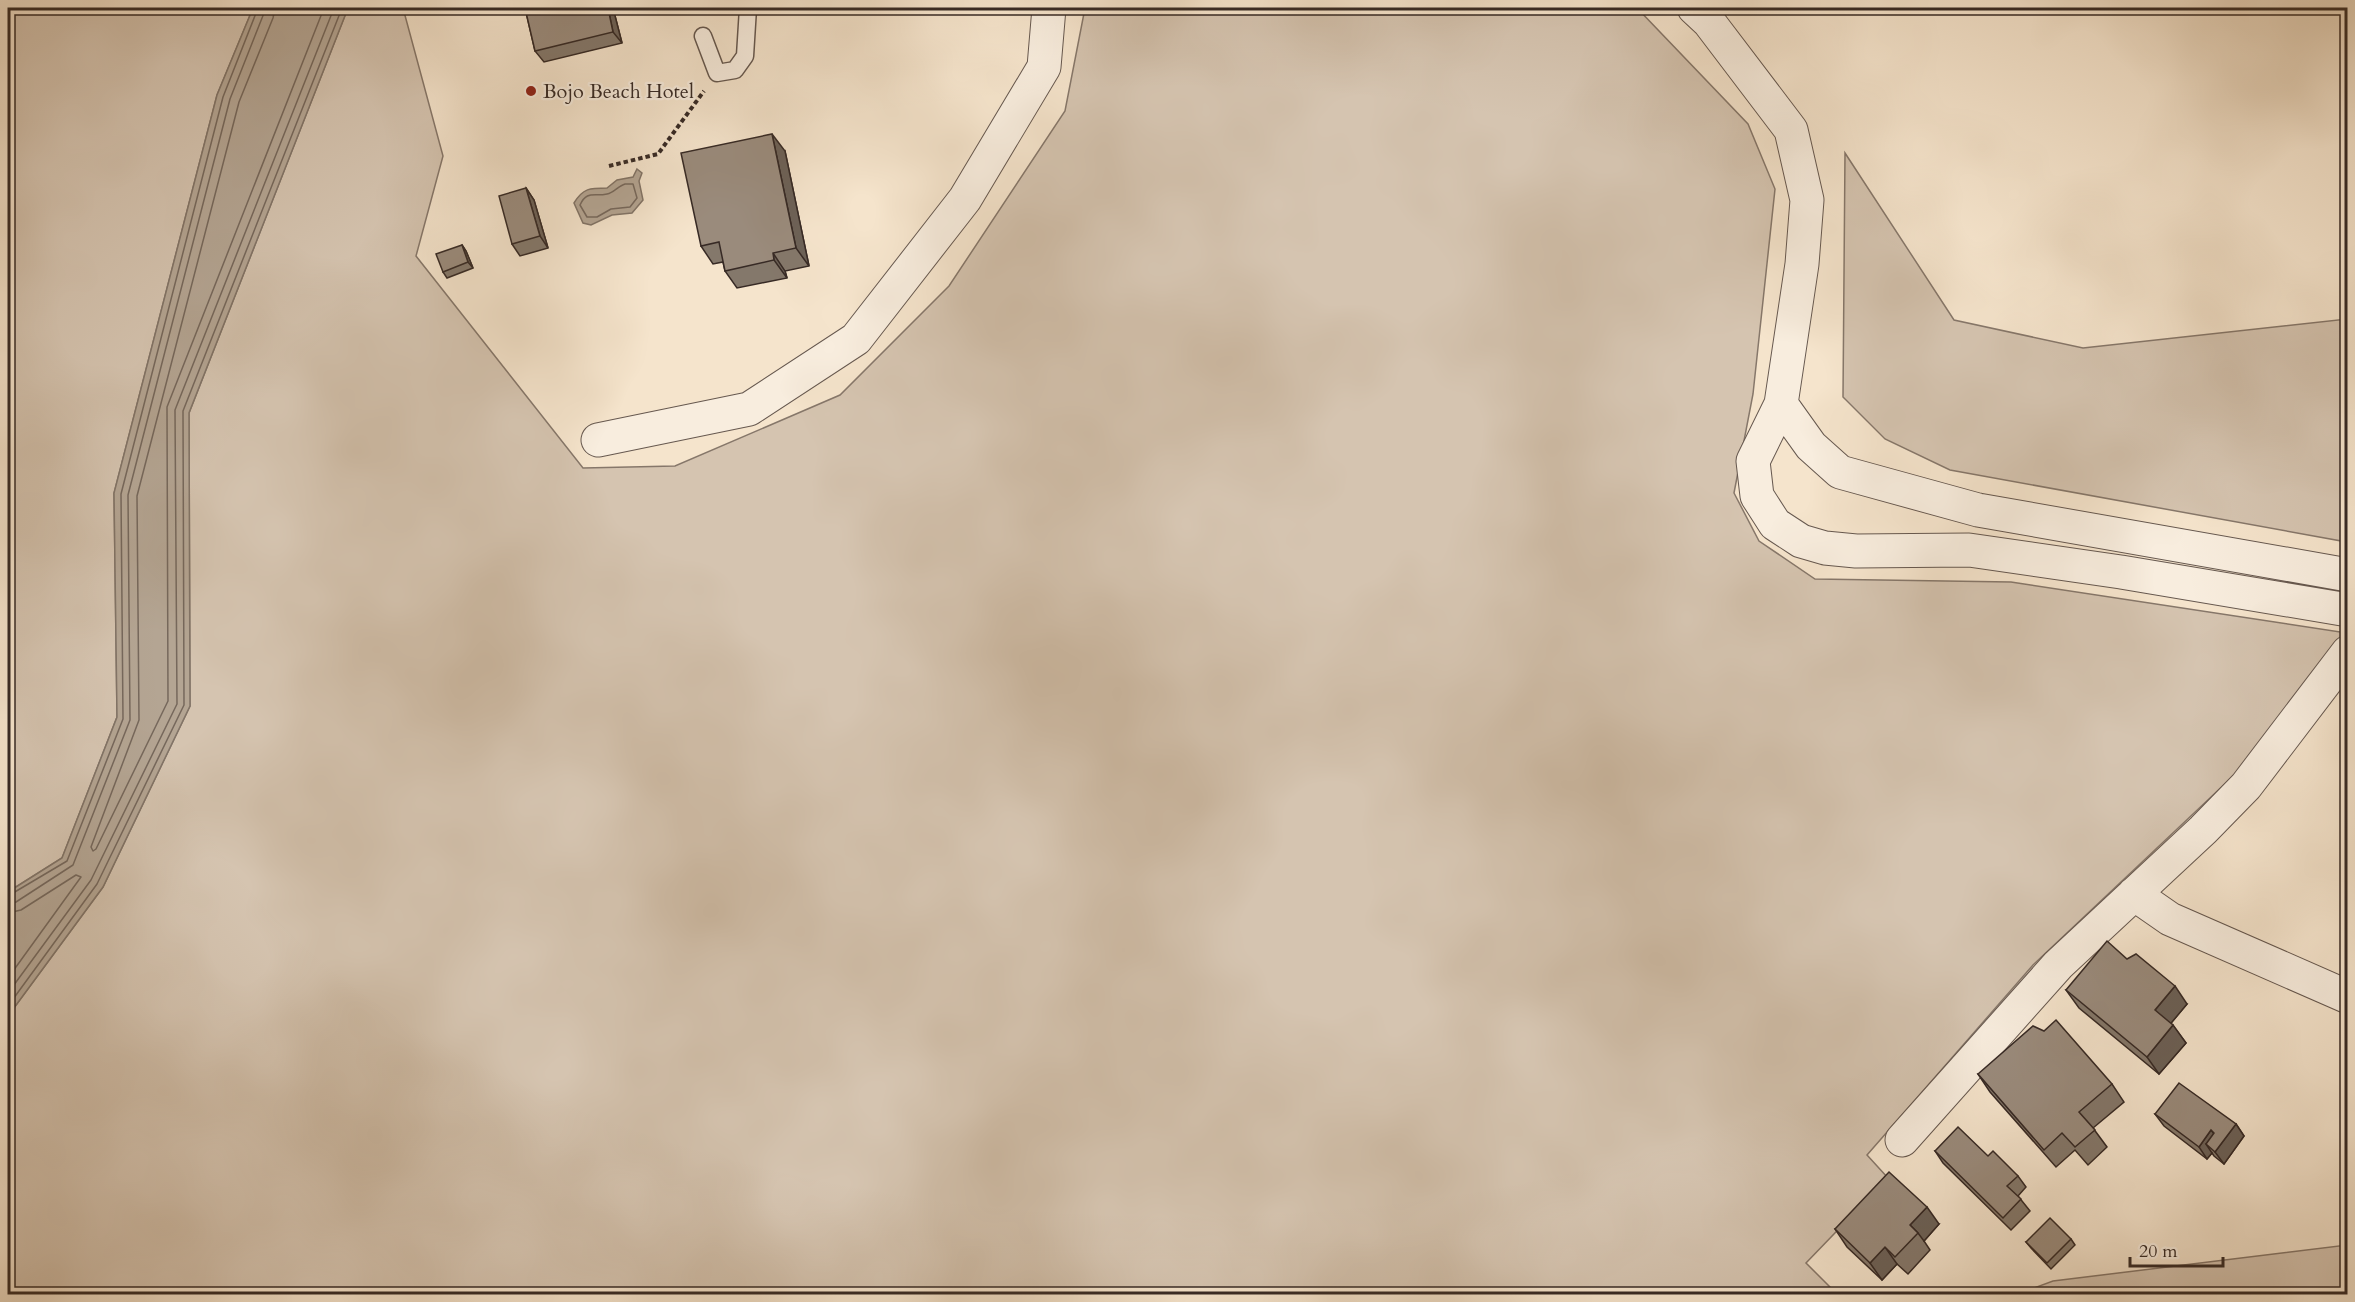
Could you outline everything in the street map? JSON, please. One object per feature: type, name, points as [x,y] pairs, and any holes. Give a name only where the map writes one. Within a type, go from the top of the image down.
[{"type":"street","points":[[598,440],[749,409],[856,339],[965,199],[1044,67],[1050,8]]},
{"type":"street","points":[[1694,8],[1709,22],[1791,130],[1807,200],[1802,264],[1781,404],[1753,461],[1757,496],[1775,524],[1801,541],[1825,548],[1856,551],[1969,550],[2121,572],[2348,610]]},
{"type":"street","points":[[1781,404],[1810,446],[1840,472],[1978,510],[2348,575]]},
{"type":"street","points":[[1969,550],[1978,510]]},
{"type":"street","points":[[1902,1140],[2058,965],[2246,786],[2348,652]]},
{"type":"street","points":[[2134,894],[2170,919],[2348,997]]},
{"type":"lane","points":[[703,36],[717,73],[735,70],[745,56],[748,8]]},
{"type":"path","points":[[609,166],[658,154],[717,73]]},
{"type":"shaded area","points":[[8,8],[253,8],[217,95],[114,493],[117,717],[62,858],[8,892]]},
{"type":"shaded area","points":[[348,8],[403,8],[443,156],[416,256],[583,468],[675,466],[840,395],[949,286],[1065,111],[1085,8],[1637,8],[1748,124],[1775,189],[1753,394],[1734,493],[1759,541],[1815,579],[2011,582],[2347,633],[2246,764],[2033,965],[1867,1155],[1888,1178],[1806,1263],[1837,1294],[8,1294],[8,1016],[103,887],[190,706],[189,413]]},
{"type":"shaded area","points":[[1845,153],[1954,320],[2083,348],[2347,319],[2347,542],[1950,470],[1885,439],[1843,397]]},
{"type":"shaded area","points":[[2347,1245],[2347,1294],[2018,1294],[2053,1281]]},
{"type":"water","points":[[253,8],[348,8],[189,413],[190,706],[103,887],[8,1016],[8,892],[62,858],[117,717],[114,493],[217,95]]},
{"type":"water","points":[[637,169],[642,173],[639,181],[643,200],[632,213],[612,215],[591,225],[583,223],[574,203],[581,194],[591,189],[607,188],[617,180],[633,177]]},
{"type":"building","points":[[525,8],[608,8],[613,32],[535,51]]},
{"type":"building","points":[[772,134],[796,248],[773,253],[774,260],[725,271],[719,242],[701,246],[681,153]]},
{"type":"building","points":[[526,188],[540,236],[512,244],[499,196]]},
{"type":"building","points":[[462,245],[468,262],[443,272],[436,254]]},
{"type":"building","points":[[2107,941],[2127,959],[2136,954],[2175,986],[2155,1010],[2173,1025],[2147,1057],[2066,990]]},
{"type":"building","points":[[2056,1020],[2112,1084],[2079,1112],[2095,1130],[2075,1147],[2062,1133],[2044,1150],[1978,1074],[2033,1026],[2044,1031]]},
{"type":"building","points":[[2179,1083],[2236,1124],[2215,1152],[2206,1144],[2214,1133],[2211,1130],[2199,1147],[2155,1114]]},
{"type":"building","points":[[1958,1127],[1988,1156],[1993,1151],[2018,1176],[2007,1186],[2021,1199],[2003,1218],[1935,1151]]},
{"type":"building","points":[[1889,1172],[1927,1207],[1910,1225],[1918,1233],[1895,1257],[1885,1247],[1870,1263],[1835,1229]]},
{"type":"building","points":[[2050,1218],[2071,1239],[2047,1263],[2026,1242]]},
{"type":"place","name":"Bojo Beach Hotel","points":[[531,91]]}]
